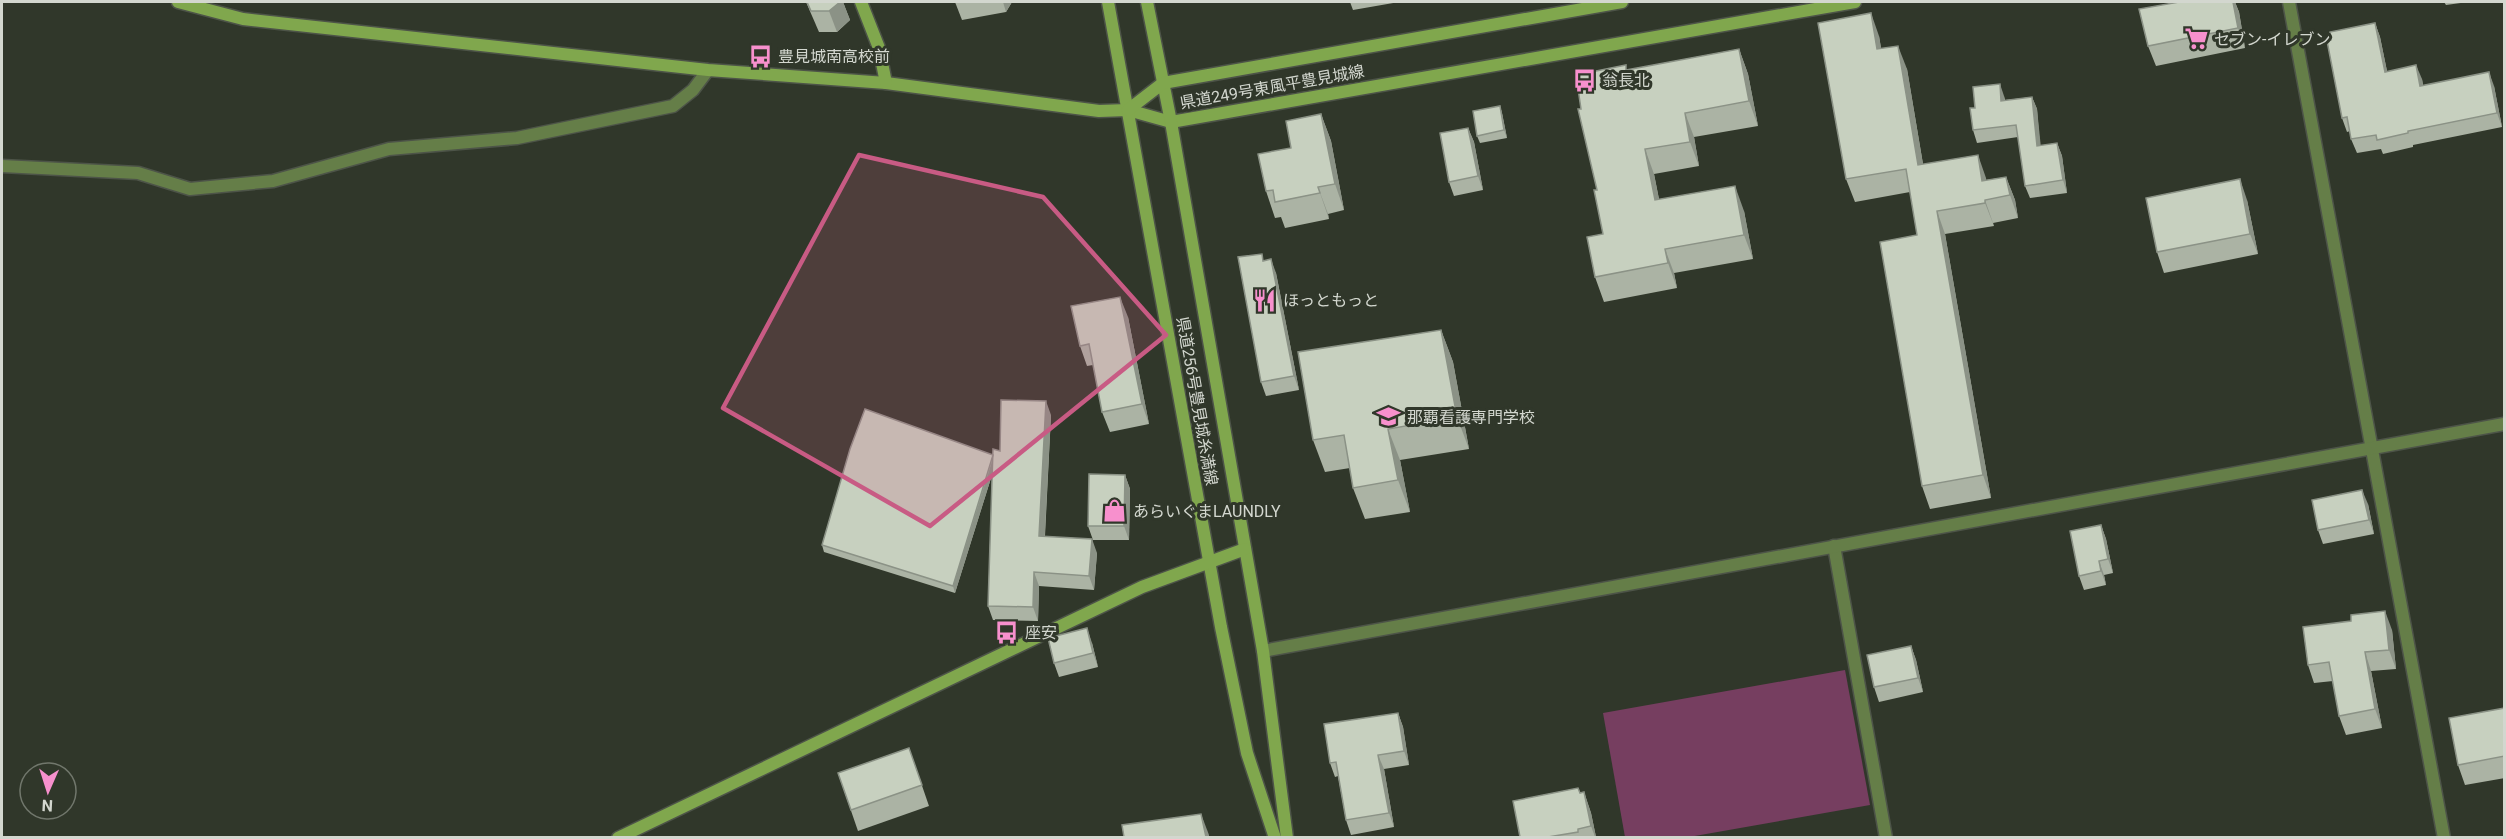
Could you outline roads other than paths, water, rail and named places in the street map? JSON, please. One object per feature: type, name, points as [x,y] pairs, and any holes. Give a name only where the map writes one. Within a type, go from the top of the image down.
[{"type":"main road","points":[[178,2],[243,19],[708,70],[886,83],[1089,110],[1128,110]]},
{"type":"main road","points":[[861,2],[879,48],[886,83]]},
{"type":"main road","name":"県道256号豊見城糸満線","points":[[1108,2],[1209,562],[1247,753],[1275,837]]},
{"type":"main road","name":"県道256号豊見城糸満線","points":[[1147,2],[1171,122],[1263,651],[1287,837]]},
{"type":"main road","name":"県道249号東風平豊見城線","points":[[1128,110],[1163,83],[1622,2]]},
{"type":"main road","name":"県道249号東風平豊見城線","points":[[1128,110],[1171,122],[1855,2]]},
{"type":"main road","points":[[618,837],[1142,587],[1245,549]]},
{"type":"street","points":[[2289,2],[2444,837]]},
{"type":"street","points":[[2,166],[138,173],[189,189],[273,181],[389,149],[517,138],[673,106],[693,90],[708,70]]},
{"type":"street","points":[[1263,651],[2505,424]]},
{"type":"street","points":[[1834,546],[1886,837]]},
{"type":"place","name":"セブン-イレブン","points":[[2196,39]]},
{"type":"place","name":"豊見城南高校前","points":[[760,56]]},
{"type":"place","name":"翁長北","points":[[1584,80]]},
{"type":"place","name":"ほっともっと","points":[[1265,300]]},
{"type":"place","name":"那覇看護専門学校","points":[[1389,417]]},
{"type":"place","name":"あらいぐまLAUNDLY","points":[[1115,511]]},
{"type":"place","name":"座安","points":[[1007,632]]}]
